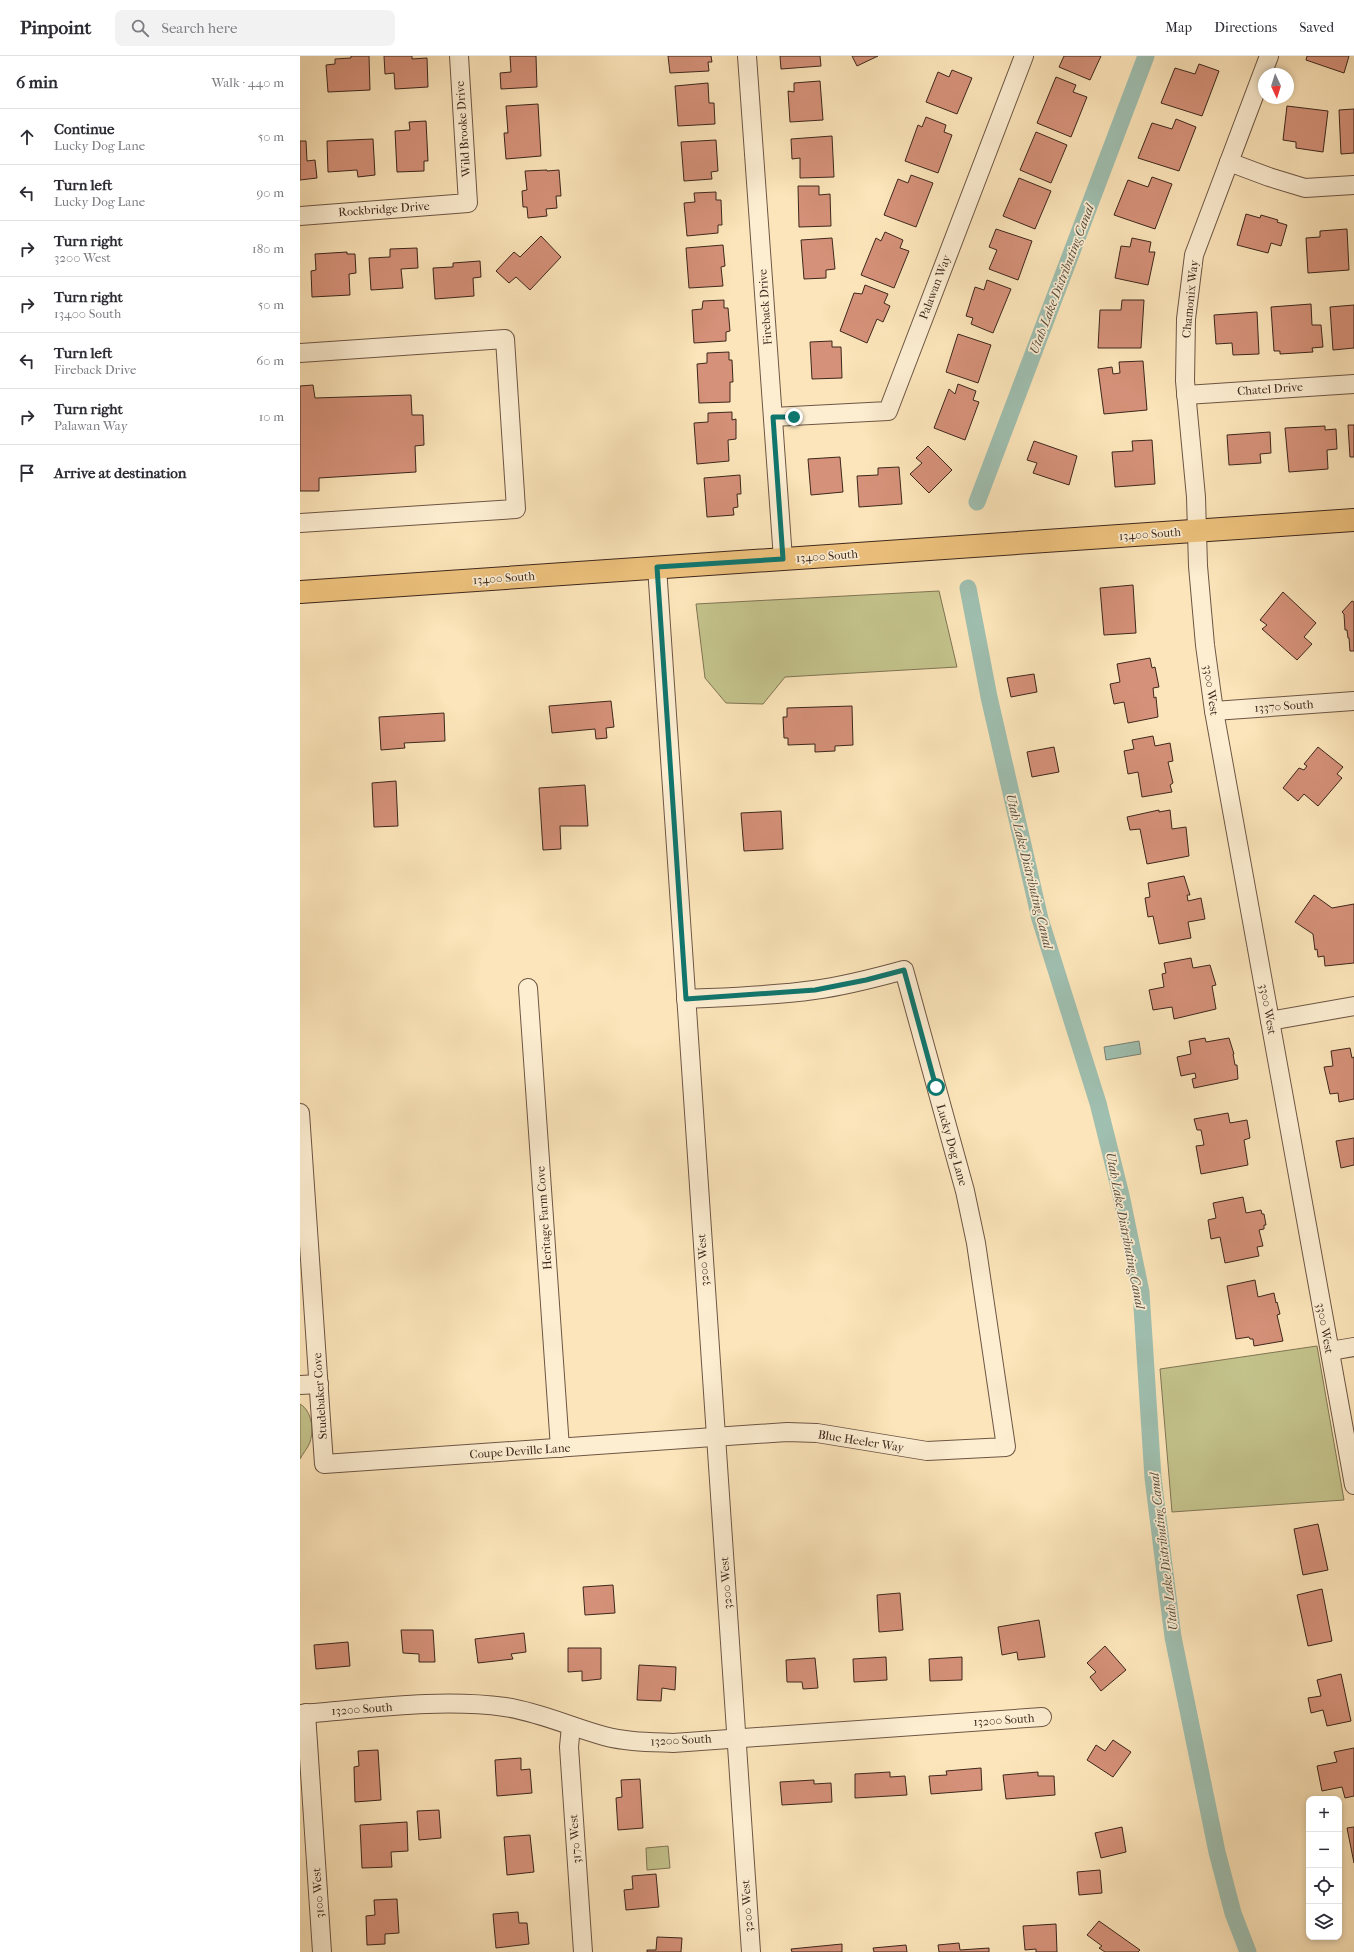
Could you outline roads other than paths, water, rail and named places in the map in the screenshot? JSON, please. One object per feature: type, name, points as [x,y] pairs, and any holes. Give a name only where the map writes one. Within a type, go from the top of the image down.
[{"type":"main road","name":"13400 South","points":[[300,592],[1354,520]]},
{"type":"street","name":"Wild Brooke Drive","points":[[459,56],[468,203]]},
{"type":"street","name":"Fireback Drive","points":[[747,56],[783,559]]},
{"type":"street","name":"Palawan Way","points":[[773,417],[888,411],[1024,56]]},
{"type":"street","name":"Chamonix Way","points":[[1198,531],[1186,395],[1186,319],[1194,255],[1269,56]]},
{"type":"street","points":[[1229,162],[1269,177],[1305,188],[1354,185]]},
{"type":"street","name":"Rockbridge Drive","points":[[300,216],[468,203]]},
{"type":"street","points":[[300,353],[505,339],[516,509],[300,523]]},
{"type":"street","name":"Chatel Drive","points":[[1186,395],[1354,384]]},
{"type":"street","name":"3300 West","points":[[1198,531],[1198,566],[1214,711],[1354,1485]]},
{"type":"street","name":"3200 West","points":[[657,567],[750,1952]]},
{"type":"street","name":"13370 South","points":[[1214,711],[1354,701]]},
{"type":"street","name":"Lucky Dog Lane","points":[[686,999],[815,990],[866,980],[904,970],[967,1198],[986,1301],[1006,1448]]},
{"type":"street","name":"Heritage Farm Cove","points":[[528,988],[560,1448]]},
{"type":"street","points":[[1270,1021],[1354,1006]]},
{"type":"street","name":"Studebaker Cove","points":[[300,1113],[324,1464]]},
{"type":"street","points":[[1330,1351],[1354,1347]]},
{"type":"street","points":[[300,1385],[319,1384]]},
{"type":"street","name":"Blue Heeler Way","points":[[715,1438],[787,1432],[817,1433],[927,1451],[1006,1448]]},
{"type":"street","name":"Coupe Deville Lane","points":[[324,1464],[715,1438]]},
{"type":"street","name":"13200 South","points":[[303,1714],[443,1703],[472,1704],[506,1708],[538,1715],[606,1737],[641,1742],[673,1743],[1042,1717]]},
{"type":"street","name":"3100 West","points":[[303,1714],[322,1952]]},
{"type":"street","name":"3170 West","points":[[571,1726],[569,1747],[583,1952]]},
{"type":"waterway","name":"Utah Lake Distributing Canal","points":[[977,502],[1146,56]]},
{"type":"waterway","name":"Utah Lake Distributing Canal","points":[[968,588],[989,697],[1040,919],[1098,1103],[1121,1195],[1141,1292],[1153,1478],[1173,1637],[1217,1852],[1233,1913],[1248,1952]]}]
